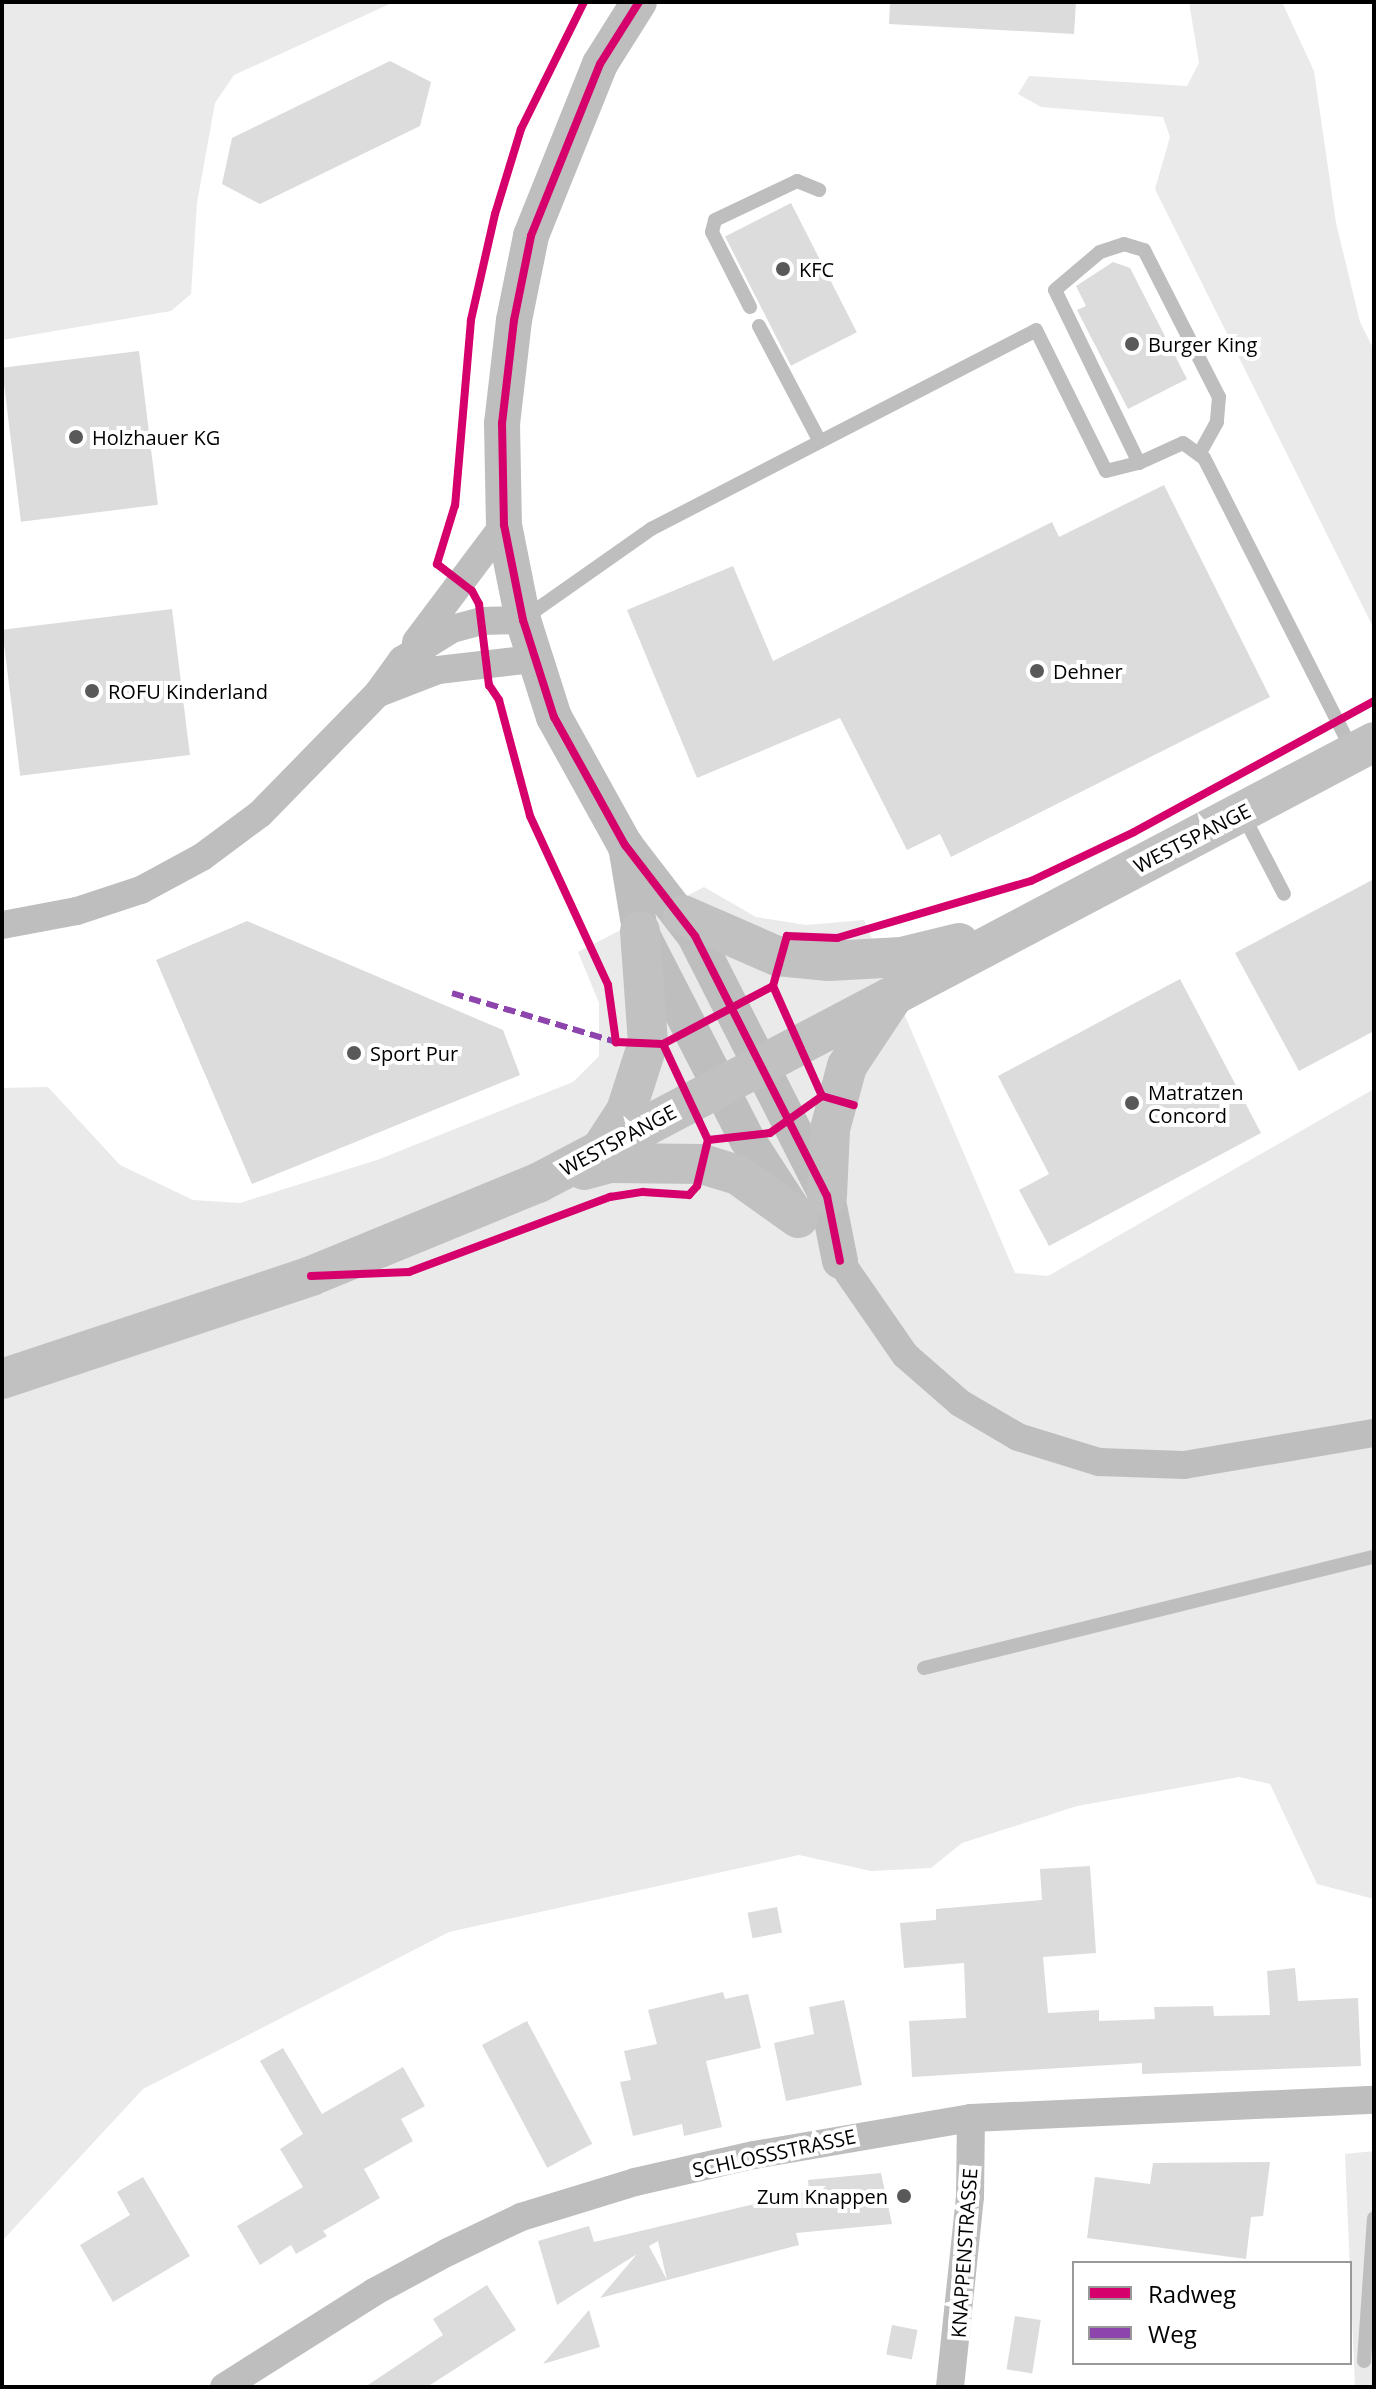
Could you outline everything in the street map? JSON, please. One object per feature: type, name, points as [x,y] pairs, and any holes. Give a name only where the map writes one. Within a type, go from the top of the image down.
[{"type":"main road","name":"WESTSPANGE","points":[[2,1379],[311,1276],[538,1183],[1364,747]]},
{"type":"main road","points":[[683,915],[777,956],[829,961],[902,957],[1013,931]]},
{"type":"main road","points":[[601,1150],[626,1111],[648,1043],[640,931]]},
{"type":"main road","points":[[538,1183],[611,1163],[673,1160],[738,1175],[813,1207],[847,1066],[894,994]]},
{"type":"street","points":[[639,2],[600,64],[531,236],[514,320],[502,423],[504,525],[533,659],[554,717],[625,845],[683,915],[759,1064],[813,1207],[840,1261],[905,1355],[960,1403],[1018,1437],[1099,1462],[1184,1465],[1374,1433]]},
{"type":"street","points":[[2,925],[77,911],[141,890],[202,857],[260,814],[378,693],[504,525]]},
{"type":"street","points":[[402,660],[452,629],[481,621],[523,620]]},
{"type":"street","points":[[378,693],[438,670],[533,659]]},
{"type":"street","points":[[625,845],[640,931],[720,1086],[813,1207]]},
{"type":"street","name":"SCHLOSSSTRASSE","points":[[224,2387],[374,2292],[521,2217],[635,2182],[754,2155],[971,2118],[1374,2100]]},
{"type":"street","name":"KNAPPENSTRASSE","points":[[950,2387],[970,2197],[971,2118]]},
{"type":"lane","points":[[750,307],[712,232],[715,220],[797,181],[819,190]]},
{"type":"lane","points":[[1139,463],[1055,290],[1100,252],[1124,244],[1144,250],[1219,397],[1217,422],[1199,454]]},
{"type":"lane","points":[[759,326],[819,440]]},
{"type":"lane","points":[[523,620],[651,529],[1036,330],[1106,471],[1139,463],[1183,443],[1199,454],[1364,747]]},
{"type":"lane","points":[[1242,813],[1284,894]]},
{"type":"lane","points":[[924,1668],[1374,1557]]},
{"type":"lane","points":[[1364,2361],[1374,2218]]},
{"type":"shaded area","points":[[2,2],[394,2],[234,75],[215,103],[197,203],[191,294],[171,311],[2,340]]},
{"type":"shaded area","points":[[1189,2],[1282,2],[1314,71],[1336,223],[1360,322],[1374,350],[1374,629],[1155,189],[1170,137],[1163,117],[1041,107],[1018,94],[1029,76],[1187,86],[1199,63]]},
{"type":"shaded area","points":[[704,887],[756,917],[806,925],[864,920],[1015,1273],[1048,1276],[1374,1089],[1374,1899],[1317,1884],[1270,1784],[1239,1777],[1077,1806],[962,1843],[931,1868],[871,1871],[799,1855],[449,1932],[143,2089],[2,2241],[2,1088],[48,1087],[120,1165],[193,1200],[240,1203],[377,1160],[573,1082],[599,1056],[599,1003],[578,952]]},
{"type":"shaded area","points":[[1374,2151],[1374,2387],[1355,2387],[1352,2261],[1350,2261],[1345,2154]]},
{"type":"building","points":[[890,2],[1076,2],[1074,34],[889,24]]},
{"type":"building","points":[[390,61],[431,82],[420,126],[260,204],[222,184],[232,138]]},
{"type":"building","name":"KFC","points":[[791,203],[857,332],[791,366],[725,237]]},
{"type":"building","name":"Burger King","points":[[1113,262],[1130,268],[1187,379],[1128,409],[1077,310],[1086,306],[1076,286]]},
{"type":"building","name":"Holzhauer KG","points":[[139,351],[158,505],[21,522],[2,368]]},
{"type":"building","name":"Dehner","points":[[1164,485],[1270,697],[951,857],[940,834],[907,850],[840,718],[697,778],[627,610],[733,566],[773,661],[1052,522],[1059,537]]},
{"type":"building","name":"ROFU Kinderland","points":[[172,609],[190,755],[20,776],[2,630]]},
{"type":"building","points":[[1374,879],[1374,1031],[1299,1071],[1235,953]]},
{"type":"building","name":"Sport Pur","points":[[247,921],[503,1030],[520,1075],[252,1184],[156,960]]},
{"type":"building","points":[[1180,979],[1261,1133],[1049,1246],[1019,1190],[1049,1174],[998,1076]]},
{"type":"building","points":[[1090,1866],[1096,1953],[1043,1957],[1048,2013],[1099,2010],[1099,2021],[1155,2019],[1154,2007],[1213,2006],[1214,2016],[1270,2015],[1267,1971],[1295,1968],[1298,2001],[1358,1998],[1361,2066],[1142,2074],[1142,2063],[912,2077],[909,2021],[966,2018],[964,1963],[904,1968],[900,1923],[936,1920],[936,1909],[1042,1900],[1040,1869]]},
{"type":"building","points":[[777,1907],[782,1933],[753,1938],[748,1913]]},
{"type":"building","points":[[723,1992],[725,1999],[748,1994],[761,2048],[706,2061],[722,2127],[684,2136],[682,2124],[633,2136],[620,2082],[631,2080],[624,2051],[657,2044],[648,2010]]},
{"type":"building","points":[[844,2000],[862,2085],[786,2101],[774,2043],[814,2034],[809,2007]]},
{"type":"building","points":[[527,2021],[592,2144],[547,2168],[482,2045]]},
{"type":"building","points":[[283,2048],[322,2114],[403,2067],[425,2106],[401,2119],[413,2141],[364,2169],[380,2198],[323,2231],[327,2236],[296,2254],[291,2245],[260,2265],[237,2226],[303,2187],[280,2149],[303,2134],[260,2061]]},
{"type":"building","points":[[1270,2162],[1263,2216],[1251,2217],[1246,2259],[1087,2238],[1095,2177],[1150,2184],[1153,2163]]},
{"type":"building","points":[[881,2173],[892,2224],[796,2233],[799,2245],[600,2298],[637,2254],[557,2305],[538,2241],[589,2226],[594,2242],[809,2191],[808,2180]],"holes":[[[658,2241],[667,2280],[649,2246]]]},
{"type":"building","points":[[143,2177],[190,2256],[113,2302],[80,2245],[130,2215],[117,2192]]},
{"type":"building","points":[[487,2285],[516,2330],[427,2387],[365,2387],[443,2335],[433,2319]]},
{"type":"building","points":[[589,2310],[600,2347],[543,2364]]},
{"type":"building","points":[[1015,2316],[1041,2320],[1032,2373],[1007,2369]]},
{"type":"building","points":[[892,2325],[918,2330],[912,2359],[886,2354]]},
{"type":"marked path","points":[[452,993],[616,1042]]},
{"type":"cycle path","points":[[584,2],[521,129],[495,214],[471,320],[455,505],[437,564],[472,591],[479,604],[489,685],[499,700],[530,816],[608,985],[616,1042],[663,1044],[773,986],[787,936],[837,938],[1031,881],[1134,832],[1374,701]]},
{"type":"cycle path","points":[[639,2],[600,64],[531,236],[514,320],[502,423],[504,525],[523,620],[554,717],[625,845],[695,936],[827,1196],[840,1261]]},
{"type":"cycle path","points":[[773,986],[822,1096],[854,1105]]},
{"type":"cycle path","points":[[311,1276],[409,1272],[610,1197],[643,1192],[689,1195],[697,1186],[708,1140],[663,1044]]},
{"type":"cycle path","points":[[708,1140],[770,1133],[822,1096]]},
{"type":"place","name":"KFC","points":[[783,269]]},
{"type":"place","name":"Burger King","points":[[1132,344]]},
{"type":"place","name":"Holzhauer KG","points":[[76,437]]},
{"type":"place","name":"Dehner","points":[[1037,671]]},
{"type":"place","name":"ROFU Kinderland","points":[[92,691]]},
{"type":"place","name":"Sport Pur","points":[[354,1053]]},
{"type":"place","name":"Matratzen Concord","points":[[1132,1103]]},
{"type":"place","name":"Zum Knappen","points":[[904,2196]]}]
